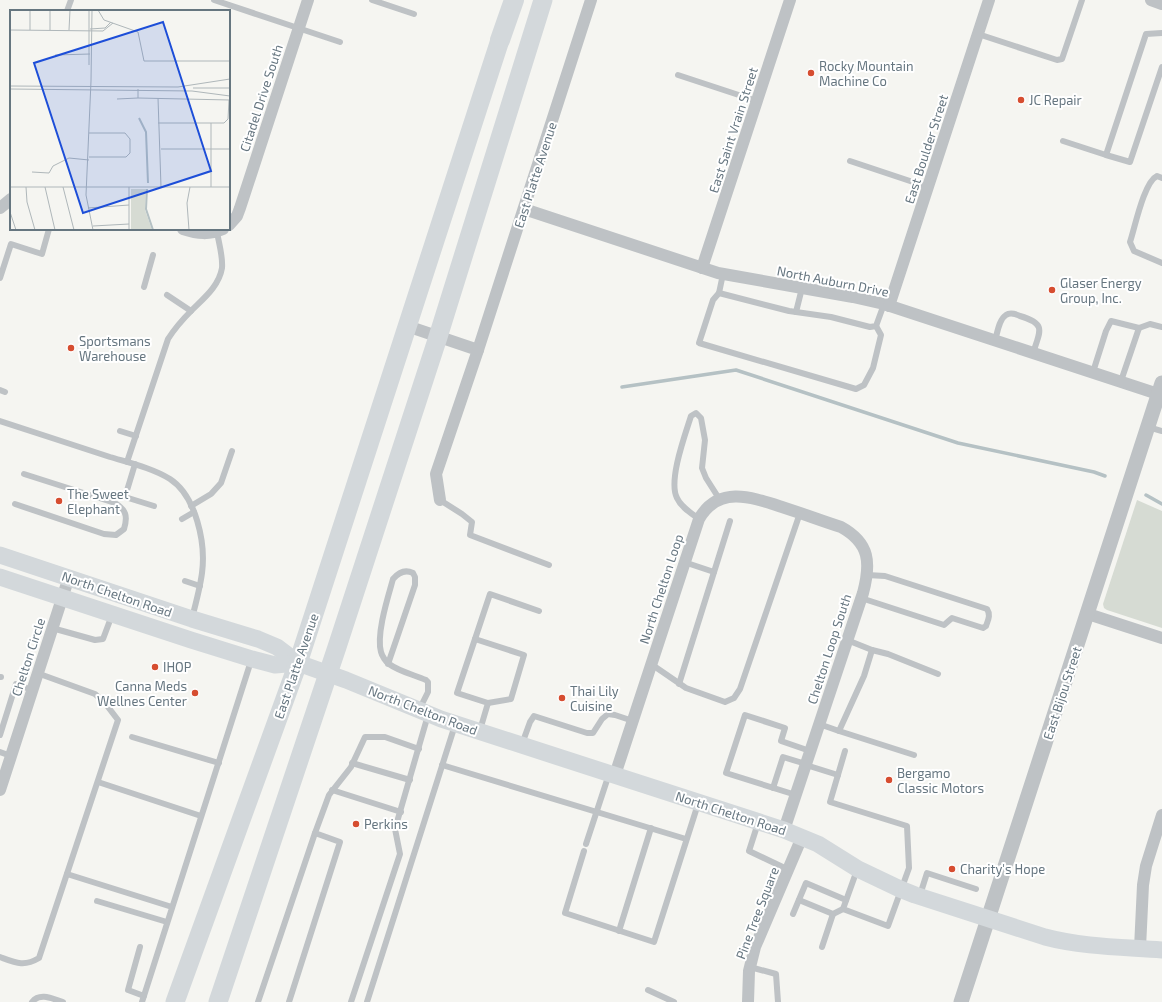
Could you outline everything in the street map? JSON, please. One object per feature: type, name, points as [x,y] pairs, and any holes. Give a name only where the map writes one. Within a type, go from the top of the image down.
[{"type":"highway","points":[[500,40],[506,0]]},
{"type":"highway","name":"East Platte Avenue","points":[[500,40],[514,0]]},
{"type":"main road","points":[[218,1002],[438,337],[543,0]]},
{"type":"main road","name":"East Platte Avenue","points":[[175,1002],[298,663],[500,40]]},
{"type":"main road","name":"North Chelton Road","points":[[0,554],[277,646],[298,663],[328,673],[455,723],[784,830],[818,844],[858,869],[919,897],[1045,938],[1066,943],[1162,950]]},
{"type":"main road","name":"North Chelton Road","points":[[0,577],[252,659],[274,665],[298,663]]},
{"type":"street","name":"Citadel Drive South","points":[[230,224],[237,216],[240,208],[308,0]]},
{"type":"street","name":"East Platte Avenue","points":[[440,500],[436,474],[478,350],[591,0]]},
{"type":"street","name":"East Saint Vrain Street","points":[[702,268],[790,0]]},
{"type":"street","name":"East Boulder Street","points":[[887,305],[928,187],[989,0]]},
{"type":"street","points":[[1151,0],[1162,4]]},
{"type":"street","points":[[0,208],[10,200]]},
{"type":"street","name":"North Auburn Drive","points":[[524,209],[723,274],[853,297],[887,305],[1121,382],[1160,388]]},
{"type":"street","points":[[187,230],[201,234],[208,234],[220,230]]},
{"type":"street","points":[[407,326],[478,350]]},
{"type":"street","name":"East Bijou Street","points":[[961,1002],[1088,614],[1155,429],[1160,388]]},
{"type":"street","name":"North Chelton Loop","points":[[612,774],[633,721],[699,519],[710,505],[720,500],[735,496],[745,496],[800,513]]},
{"type":"street","name":"Chelton Loop South","points":[[784,830],[861,598],[867,575],[867,556],[864,548],[851,533],[841,527],[800,513]]},
{"type":"street","name":"Chelton Circle","points":[[0,789],[5,754],[32,690],[69,577]]},
{"type":"street","points":[[1088,614],[1162,638]]},
{"type":"street","points":[[1140,948],[1143,885],[1148,859],[1162,815]]},
{"type":"street","name":"Pine Tree Square","points":[[748,1002],[750,967],[755,947],[802,837]]},
{"type":"lane","points":[[67,10],[71,0]]},
{"type":"lane","points":[[214,0],[340,42]]},
{"type":"lane","points":[[372,0],[414,14]]},
{"type":"lane","points":[[978,34],[1057,60],[1062,59],[1082,0]]},
{"type":"lane","points":[[1106,155],[1146,34],[1162,33]]},
{"type":"lane","points":[[1063,141],[1130,162],[1162,67]]},
{"type":"lane","points":[[678,75],[757,101]]},
{"type":"lane","points":[[850,161],[928,187]]},
{"type":"lane","points":[[1162,178],[1157,176],[1152,178],[1147,187],[1130,242],[1134,251],[1162,263]]},
{"type":"lane","points":[[0,278],[12,244],[42,254],[49,230]]},
{"type":"lane","points":[[127,462],[168,339],[175,328],[209,293],[220,276],[222,256],[220,230]]},
{"type":"lane","points":[[144,287],[153,255]]},
{"type":"lane","points":[[723,274],[719,293],[713,300],[699,343],[856,389],[864,385],[873,368],[881,335],[876,326]]},
{"type":"lane","points":[[796,312],[802,288]]},
{"type":"lane","points":[[719,293],[796,312],[831,317],[870,328],[876,326],[887,305]]},
{"type":"lane","points":[[167,295],[191,311]]},
{"type":"lane","points":[[995,341],[1002,319],[1006,315],[1013,313],[1034,320],[1038,324],[1040,331],[1033,353]]},
{"type":"lane","points":[[1093,372],[1106,331],[1111,321],[1139,328],[1150,324],[1162,327]]},
{"type":"lane","points":[[1121,382],[1139,328]]},
{"type":"lane","points":[[699,519],[682,506],[676,497],[674,483],[676,467],[691,416],[696,413],[701,418],[705,440],[702,468],[706,478],[720,500]]},
{"type":"lane","points":[[0,421],[135,464],[158,473],[181,488],[194,512],[197,521],[203,559],[200,586],[192,619]]},
{"type":"lane","points":[[120,431],[136,436]]},
{"type":"lane","points":[[191,506],[211,494],[222,483],[232,451]]},
{"type":"lane","points":[[135,464],[125,497],[154,506]]},
{"type":"lane","points":[[14,504],[104,534],[116,535],[124,529],[127,517],[125,511],[115,503],[24,474]]},
{"type":"lane","points":[[440,500],[472,522],[470,535],[549,565]]},
{"type":"lane","points":[[182,519],[194,512]]},
{"type":"lane","points":[[651,664],[686,688],[725,702],[734,698],[740,689],[800,513]]},
{"type":"lane","points":[[679,684],[730,521]]},
{"type":"lane","points":[[684,562],[714,572]]},
{"type":"lane","points":[[351,1002],[400,854],[395,829],[419,749],[428,692],[428,682],[426,680],[388,664],[381,653],[381,630],[393,579],[397,574],[410,571],[413,572],[415,577],[415,584],[388,664]]},
{"type":"lane","points":[[861,598],[944,625],[952,618],[983,628],[986,626],[989,617],[990,612],[987,609],[885,576],[867,575]]},
{"type":"lane","points":[[185,581],[200,586]]},
{"type":"lane","points":[[475,639],[524,656],[510,699],[488,703],[457,693],[475,639],[490,594],[539,611]]},
{"type":"lane","points":[[52,628],[95,640],[100,640],[103,639],[112,614]]},
{"type":"lane","points":[[847,640],[872,650],[888,654],[938,674]]},
{"type":"lane","points":[[839,731],[864,676],[872,650]]},
{"type":"lane","points":[[140,947],[128,990],[143,999],[252,659]]},
{"type":"lane","points":[[0,957],[24,964],[32,963],[39,958],[118,720],[105,703],[95,694],[38,673]]},
{"type":"lane","points":[[0,735],[16,684],[32,690]]},
{"type":"lane","points":[[480,731],[488,703]]},
{"type":"lane","points":[[521,745],[534,716],[587,733],[593,733],[602,719],[608,714],[633,721]]},
{"type":"lane","points":[[796,795],[726,773],[745,715],[785,728],[781,741],[810,751]]},
{"type":"lane","points":[[367,1002],[455,723]]},
{"type":"lane","points":[[819,724],[914,755]]},
{"type":"lane","points":[[132,737],[218,762]]},
{"type":"lane","points":[[258,1002],[329,795],[352,763],[365,737],[385,737],[419,749]]},
{"type":"lane","points":[[843,909],[888,926],[900,889],[909,868],[907,826],[830,802],[845,751]]},
{"type":"lane","points":[[772,788],[783,757],[838,775]]},
{"type":"lane","points":[[352,763],[410,780]]},
{"type":"lane","points":[[442,765],[686,839]]},
{"type":"lane","points":[[612,774],[596,811],[565,914],[654,942],[698,802]]},
{"type":"lane","points":[[98,782],[202,816]]},
{"type":"lane","points":[[332,790],[401,812]]},
{"type":"lane","points":[[759,821],[749,851],[789,870]]},
{"type":"lane","points":[[619,931],[652,828]]},
{"type":"lane","points":[[289,1002],[340,842],[315,833]]},
{"type":"lane","points":[[822,947],[833,914],[843,909],[858,869]]},
{"type":"lane","points":[[919,897],[927,873],[976,890]]},
{"type":"lane","points":[[67,874],[172,907]]},
{"type":"lane","points":[[793,914],[806,883],[846,900]]},
{"type":"lane","points":[[798,900],[833,914]]},
{"type":"lane","points":[[97,901],[167,922]]},
{"type":"lane","points":[[750,967],[776,974],[778,1002]]},
{"type":"lane","points":[[648,990],[674,1002]]},
{"type":"lane","points":[[32,1002],[41,996],[63,1002]]},
{"type":"shaded area","points":[[1137,500],[1162,511],[1162,628],[1107,610],[1104,608],[1103,604]]},
{"type":"waterway","points":[[622,387],[736,370],[958,443],[1094,472],[1105,476]]},
{"type":"waterway","points":[[1146,495],[1162,504]]},
{"type":"place","name":"Rocky Mountain Machine Co","points":[[811,73]]},
{"type":"place","name":"JC Repair","points":[[1021,100]]},
{"type":"place","name":"Glaser Energy Group, Inc.","points":[[1052,290]]},
{"type":"place","name":"Sportsmans Warehouse","points":[[71,348]]},
{"type":"place","name":"The Sweet Elephant","points":[[59,501]]},
{"type":"place","name":"IHOP","points":[[155,667]]},
{"type":"place","name":"Canna Meds Wellnes Center","points":[[195,693]]},
{"type":"place","name":"Thai Lily Cuisine","points":[[562,698]]},
{"type":"place","name":"Bergamo Classic Motors","points":[[889,780]]},
{"type":"place","name":"Perkins","points":[[356,824]]},
{"type":"place","name":"Charity's Hope","points":[[952,869]]}]
